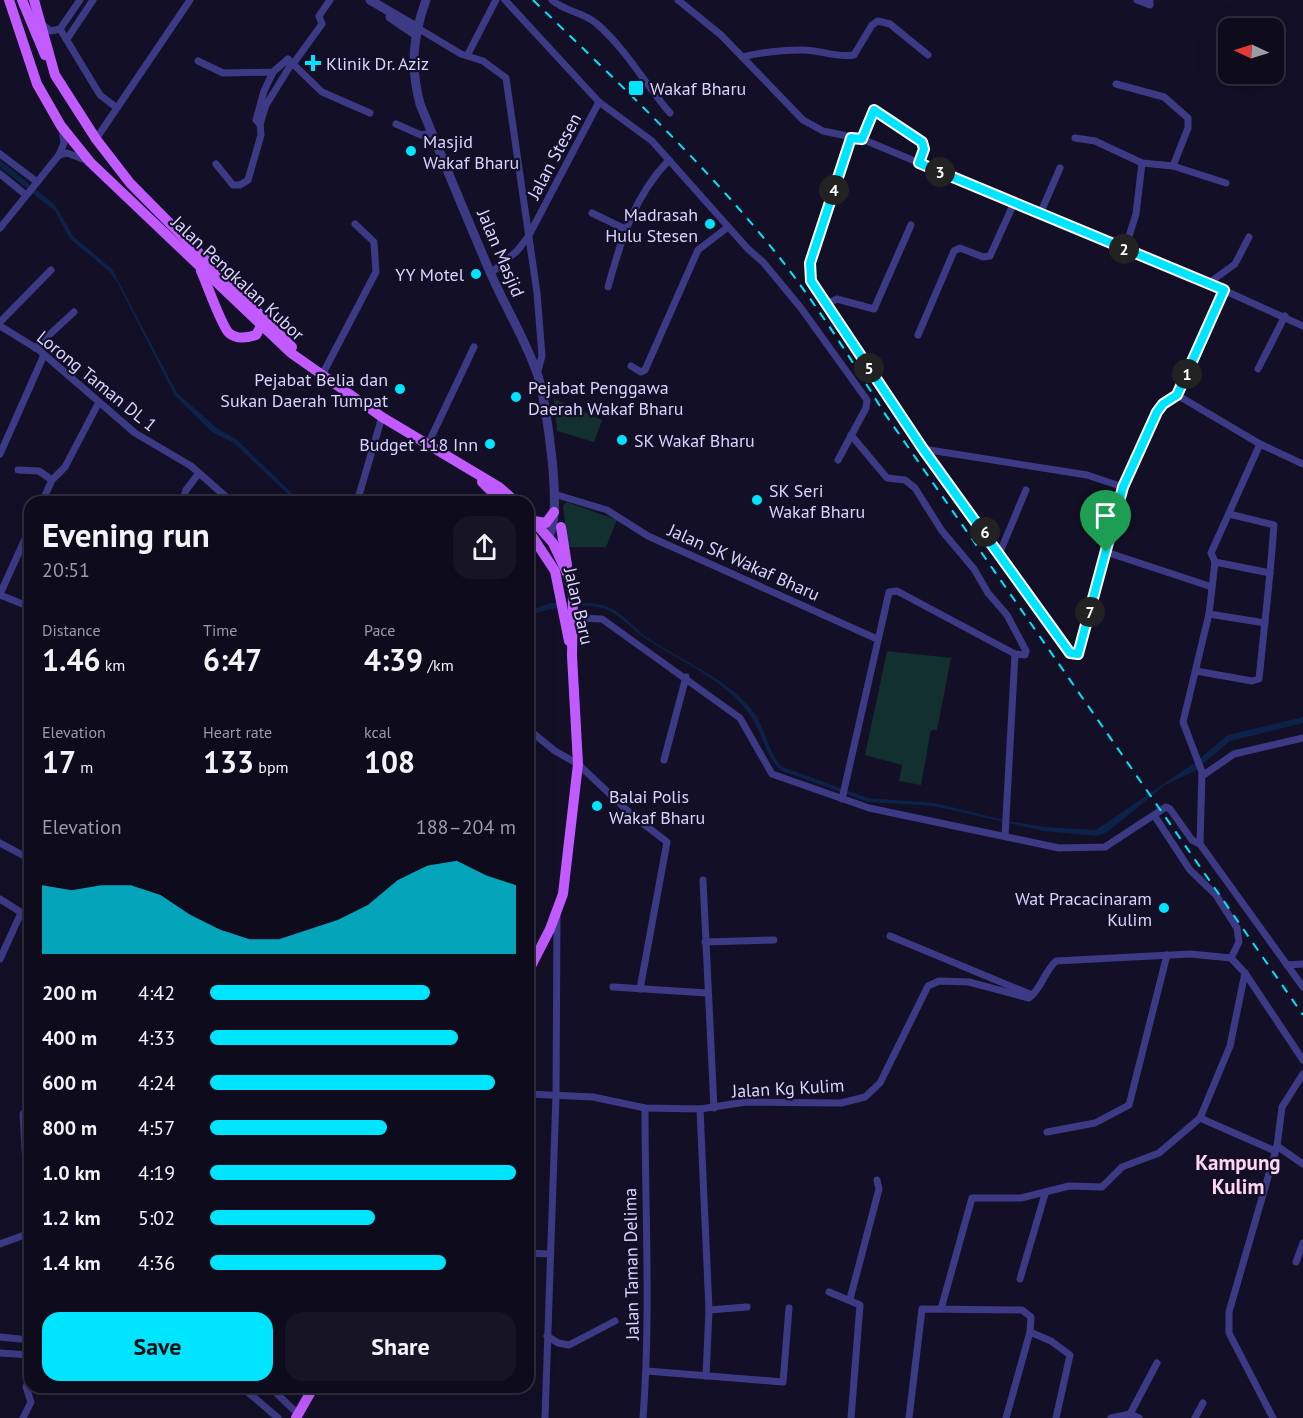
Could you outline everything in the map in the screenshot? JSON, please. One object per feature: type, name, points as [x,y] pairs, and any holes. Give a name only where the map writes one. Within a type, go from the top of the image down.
[{"type":"main road","name":"Jalan Pengkalan Kubor","points":[[9,0],[38,84],[61,126],[90,162],[262,327],[309,365]]},
{"type":"main road","name":"Jalan Pengkalan Kubor","points":[[15,0],[38,84]]},
{"type":"main road","name":"Jalan Pengkalan Kubor","points":[[22,0],[30,25],[55,75],[96,139],[130,183],[263,315],[309,365]]},
{"type":"main road","name":"Jalan Pengkalan Kubor","points":[[34,0],[55,75]]},
{"type":"main road","points":[[194,260],[229,334],[248,338],[256,335],[262,327],[263,315]]},
{"type":"main road","points":[[309,365],[382,417],[498,487],[509,496]]},
{"type":"main road","points":[[476,475],[496,496]]},
{"type":"main road","points":[[534,524],[546,522],[554,512]]},
{"type":"main road","points":[[561,526],[569,577]]},
{"type":"main road","name":"Jalan Baru","points":[[534,528],[549,541],[569,577],[575,618],[572,656]]},
{"type":"main road","name":"Jalan Baru","points":[[534,532],[550,561],[563,597],[572,656]]},
{"type":"main road","points":[[549,541],[550,561]]},
{"type":"main road","points":[[534,960],[557,912],[566,875],[578,764],[572,656]]},
{"type":"main road","points":[[297,1416],[310,1393]]},
{"type":"street","points":[[41,24],[51,31],[60,29],[80,0]]},
{"type":"street","points":[[67,39],[93,0]]},
{"type":"street","points":[[96,139],[190,0]]},
{"type":"street","points":[[216,164],[233,185],[240,185],[248,180],[261,135],[260,124],[266,105],[322,24],[319,16],[330,0]]},
{"type":"street","points":[[370,0],[415,31],[461,54],[468,54],[483,61],[506,78],[541,344],[541,360],[537,374]]},
{"type":"street","name":"Jalan Masjid","points":[[426,0],[415,31],[414,83],[432,133],[491,273],[537,374],[546,409],[554,494],[554,525],[549,541]]},
{"type":"street","points":[[468,54],[496,0]]},
{"type":"street","name":"Jalan Stesen","points":[[491,273],[517,251],[528,237],[599,102],[505,0]]},
{"type":"street","points":[[552,0],[596,23],[638,70],[670,113]]},
{"type":"street","points":[[678,0],[721,35],[803,120],[823,130],[862,139],[1286,316],[1303,326]]},
{"type":"street","points":[[1137,0],[1150,4],[1150,0]]},
{"type":"street","points":[[742,57],[766,51],[802,50],[837,57],[852,56],[858,52],[872,25],[878,21],[890,24],[928,55]]},
{"type":"street","points":[[60,29],[100,95],[117,108]]},
{"type":"street","points":[[260,124],[256,120],[264,91],[273,72],[288,59],[322,92],[370,113]]},
{"type":"street","points":[[198,61],[223,73],[273,72]]},
{"type":"street","points":[[1116,84],[1164,97],[1188,118],[1188,128],[1173,166]]},
{"type":"street","points":[[599,102],[652,141],[728,227],[763,262],[795,300],[866,397],[866,408],[838,460]]},
{"type":"street","points":[[862,139],[874,110],[922,142],[924,149],[919,163]]},
{"type":"street","points":[[396,124],[422,135],[432,133]]},
{"type":"street","points":[[0,228],[58,155],[64,143],[61,126]]},
{"type":"street","points":[[851,138],[810,263],[811,281],[923,449],[1000,552],[1070,653],[1074,655],[1080,650],[1123,487],[1157,412],[1163,404],[1177,395],[1224,290]]},
{"type":"street","points":[[1075,138],[1095,141],[1142,163],[1173,166],[1226,183]]},
{"type":"street","points":[[0,154],[35,182]]},
{"type":"street","points":[[58,155],[73,155],[90,162]]},
{"type":"street","points":[[608,287],[625,229],[638,201],[669,160]]},
{"type":"street","points":[[1125,249],[1136,214],[1142,163]]},
{"type":"street","points":[[1040,213],[1060,168]]},
{"type":"street","points":[[0,174],[27,194]]},
{"type":"street","points":[[918,335],[954,251],[960,248],[983,257],[990,256],[1014,203]]},
{"type":"street","points":[[592,213],[625,229]]},
{"type":"street","points":[[322,375],[376,272],[374,242],[355,224]]},
{"type":"street","points":[[825,303],[837,299],[874,309],[911,225]]},
{"type":"street","points":[[631,366],[641,372],[645,370],[698,250],[728,227]]},
{"type":"street","points":[[1210,285],[1213,280],[1235,264],[1249,237]]},
{"type":"street","points":[[0,324],[51,270]]},
{"type":"street","points":[[35,348],[74,312]]},
{"type":"street","points":[[1258,369],[1286,316]]},
{"type":"street","name":"Lorong Taman DL 1","points":[[0,324],[44,355],[148,442],[180,458],[225,496]]},
{"type":"street","points":[[427,446],[474,347]]},
{"type":"street","points":[[0,454],[44,355]]},
{"type":"street","points":[[1177,395],[1260,444],[1303,464]]},
{"type":"street","points":[[45,496],[52,480],[64,467],[99,402]]},
{"type":"street","points":[[359,496],[382,417]]},
{"type":"street","points":[[842,797],[877,639],[882,631],[889,592],[897,591],[1015,654],[1025,655],[1026,651],[1007,615],[988,593],[974,569],[942,531],[915,488],[905,480],[887,478],[851,435]]},
{"type":"street","points":[[1200,844],[1202,774],[1198,756],[1183,722],[1209,614],[1215,562],[1212,553],[1260,444]]},
{"type":"street","points":[[923,449],[1087,476],[1123,487]]},
{"type":"street","points":[[18,470],[39,471],[52,480]]},
{"type":"street","points":[[184,496],[199,473]]},
{"type":"street","points":[[1000,552],[1026,490]]},
{"type":"street","name":"Jalan Masjid","points":[[554,494],[561,526]]},
{"type":"street","name":"Jalan SK Wakaf Bharu","points":[[554,494],[607,510],[648,536],[877,639]]},
{"type":"street","points":[[1196,671],[1256,681],[1260,675],[1274,525],[1229,514]]},
{"type":"street","points":[[549,541],[561,526]]},
{"type":"street","points":[[24,541],[0,594],[24,604]]},
{"type":"street","points":[[1106,552],[1212,587]]},
{"type":"street","points":[[1215,562],[1270,573]]},
{"type":"street","points":[[1209,614],[1265,623]]},
{"type":"street","points":[[575,618],[602,619],[686,677],[740,718],[772,774],[842,797],[1059,848],[1105,847],[1154,815],[1159,809],[1166,807],[1170,809],[1192,840],[1200,844],[1303,987]]},
{"type":"street","points":[[1005,836],[1015,654]]},
{"type":"street","points":[[664,760],[686,677]]},
{"type":"street","points":[[534,734],[555,751],[578,764],[632,815],[667,842],[640,989]]},
{"type":"street","points":[[1202,774],[1234,754],[1303,738]]},
{"type":"street","points":[[1154,815],[1190,870],[1216,895],[1237,928],[1239,942],[1231,958]]},
{"type":"street","points":[[0,843],[24,856]]},
{"type":"street","points":[[703,880],[706,993],[714,1108]]},
{"type":"street","points":[[0,899],[24,915]]},
{"type":"street","points":[[545,1418],[556,1096],[559,930],[557,912]]},
{"type":"street","points":[[0,959],[24,919]]},
{"type":"street","points":[[890,936],[1032,995]]},
{"type":"street","points":[[705,942],[774,940]]},
{"type":"street","points":[[957,965],[951,980],[969,982],[1029,998],[1056,961],[1202,954],[1231,958],[1245,973],[1303,1060]]},
{"type":"street","points":[[1047,1132],[1095,1124],[1129,1105],[1167,955]]},
{"type":"street","points":[[1287,964],[1303,964]]},
{"type":"street","points":[[941,1309],[972,1198],[1021,1198],[1045,1194],[1069,1186],[1094,1189],[1102,1187],[1122,1167],[1159,1153],[1200,1118],[1230,1046],[1245,973]]},
{"type":"street","name":"Jalan Kg Kulim","points":[[534,1094],[601,1098],[645,1108],[700,1109],[746,1102],[841,1103],[865,1097],[880,1083],[918,1002],[928,986],[939,981],[951,980]]},
{"type":"street","points":[[613,987],[706,993]]},
{"type":"street","points":[[1273,1418],[1229,1333],[1228,1312],[1276,1148],[1282,1107],[1303,1074]]},
{"type":"street","name":"Jalan Taman Delima","points":[[642,1418],[649,1310],[645,1239],[645,1108]]},
{"type":"street","points":[[700,1109],[709,1310],[706,1376]]},
{"type":"street","points":[[24,1113],[24,1131]]},
{"type":"street","points":[[1200,1118],[1276,1148],[1303,1164]]},
{"type":"street","points":[[850,1299],[879,1189],[877,1180]]},
{"type":"street","points":[[1020,1279],[1045,1194]]},
{"type":"street","points":[[0,1244],[24,1235]]},
{"type":"street","points":[[1296,1262],[1303,1243]]},
{"type":"street","points":[[534,1253],[550,1254]]},
{"type":"street","points":[[829,1292],[860,1305],[851,1418]]},
{"type":"street","points":[[709,1310],[747,1307]]},
{"type":"street","points":[[646,1371],[783,1382],[789,1308]]},
{"type":"street","points":[[909,1418],[922,1309],[1022,1310],[1031,1317],[1030,1332],[1006,1418]]},
{"type":"street","points":[[547,1336],[558,1344],[569,1345],[615,1321]]},
{"type":"street","points":[[1030,1332],[1051,1341],[1071,1355],[1056,1418]]},
{"type":"street","points":[[0,1337],[24,1339]]},
{"type":"street","points":[[0,1353],[24,1355]]},
{"type":"street","points":[[1130,1414],[1157,1363]]},
{"type":"street","points":[[23,1418],[32,1402],[28,1393]]},
{"type":"street","points":[[249,1393],[278,1418]]},
{"type":"street","points":[[276,1393],[297,1416]]},
{"type":"street","points":[[1195,1418],[1203,1403]]},
{"type":"street","points":[[1111,1418],[1130,1414],[1139,1418]]},
{"type":"green space","points":[[554,399],[602,420],[594,442],[557,431]]},
{"type":"green space","points":[[567,502],[617,520],[606,547],[568,547],[563,506]]},
{"type":"green space","points":[[887,651],[951,658],[937,730],[931,730],[921,785],[899,781],[902,765],[865,755]]},
{"type":"water","points":[[0,160],[56,206],[73,236],[112,269],[177,393],[217,428],[237,440],[295,496],[290,496],[234,443],[212,432],[175,396],[117,282],[109,271],[70,239],[55,211],[0,167]]},
{"type":"water","points":[[551,603],[593,603],[612,608],[646,637],[704,671],[745,702],[755,714],[773,755],[782,767],[868,798],[935,803],[1008,821],[1044,827],[1096,830],[1193,764],[1228,735],[1303,717],[1303,723],[1230,741],[1195,771],[1165,785],[1106,833],[1097,836],[1044,831],[933,806],[868,802],[780,770],[767,751],[752,718],[731,693],[703,673],[646,639],[621,618],[610,611],[596,607],[566,606],[534,614],[534,609]]},
{"type":"railway","points":[[533,0],[712,178],[783,262],[828,325],[883,411],[1303,1015]]},
{"type":"place","name":"Klinik Dr. Aziz","points":[[313,63]]},
{"type":"place","name":"Wakaf Bharu","points":[[636,88]]},
{"type":"place","name":"Masjid Wakaf Bharu","points":[[411,151]]},
{"type":"place","name":"Madrasah Hulu Stesen","points":[[710,224]]},
{"type":"place","name":"YY Motel","points":[[476,274]]},
{"type":"place","name":"Pejabat Belia dan Sukan Daerah Tumpat","points":[[400,389]]},
{"type":"place","name":"Pejabat Penggawa Daerah Wakaf Bharu","points":[[516,397]]},
{"type":"place","name":"SK Wakaf Bharu","points":[[622,440]]},
{"type":"place","name":"Budget 118 Inn","points":[[490,444]]},
{"type":"place","name":"SK Seri Wakaf Bharu","points":[[757,500]]},
{"type":"place","name":"Balai Polis Wakaf Bharu","points":[[597,806]]},
{"type":"place","name":"Wat Pracacinaram Kulim","points":[[1164,908]]},
{"type":"district","name":"Kampung Kulim","points":[[1238,1174]]},
{"type":"route","points":[[874,110],[922,142],[924,149],[919,163],[1224,290],[1177,395],[1163,404],[1157,412],[1123,487],[1106,552],[1080,650],[1074,655],[1070,653],[1000,552],[923,449],[811,281],[810,263],[851,138],[862,139],[874,110]]}]
